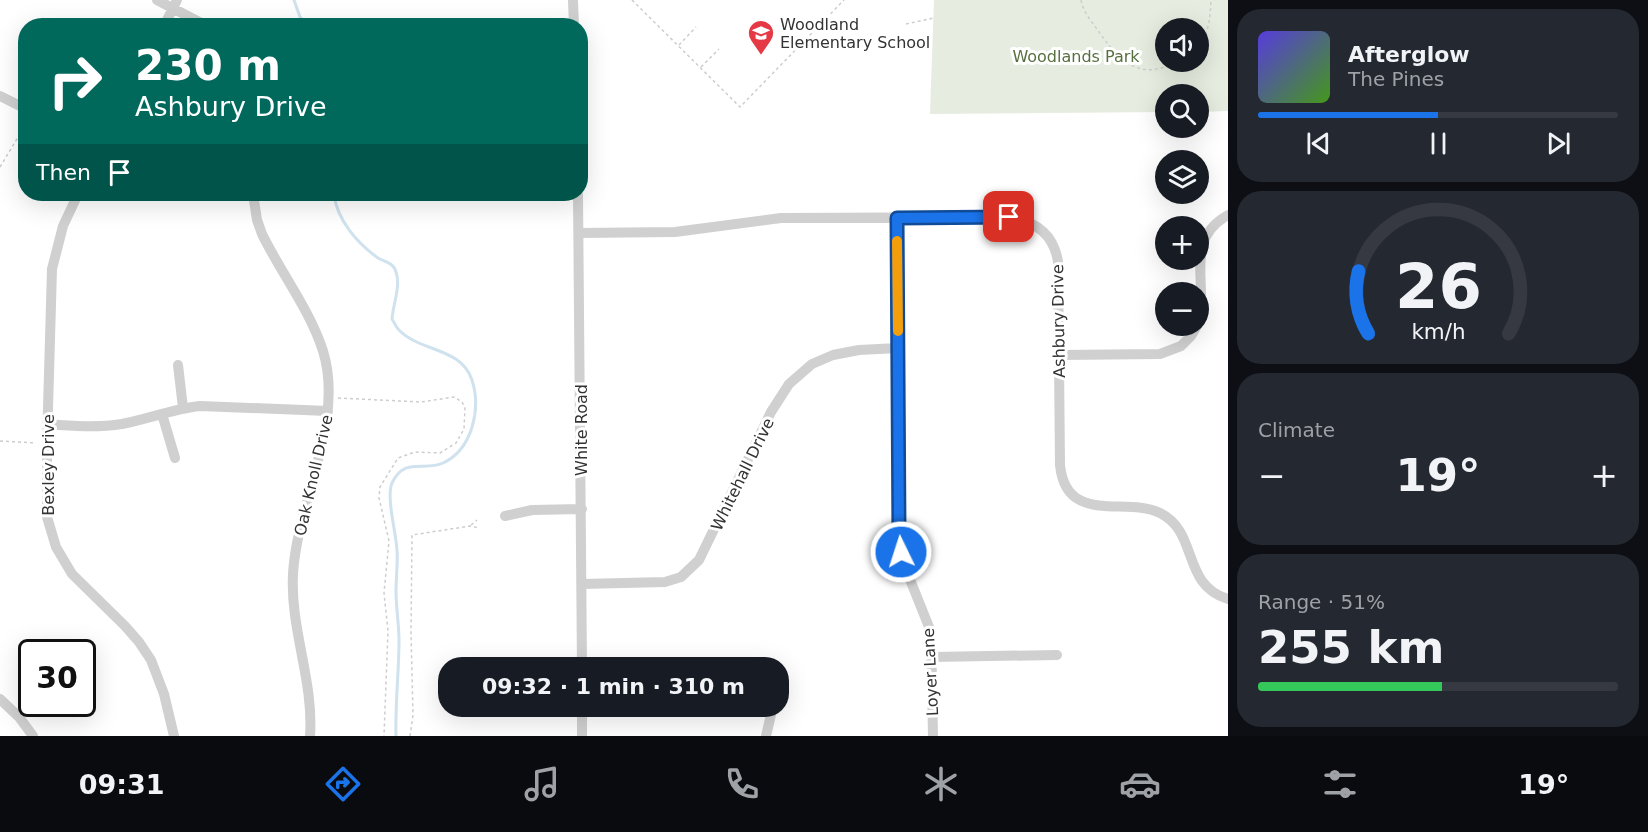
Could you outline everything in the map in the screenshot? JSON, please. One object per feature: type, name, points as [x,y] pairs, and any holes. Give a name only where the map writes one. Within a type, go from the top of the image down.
[{"type":"street","points":[[157,0],[175,4],[195,18]]},
{"type":"street","points":[[573,0],[574,18]]},
{"type":"street","points":[[168,18],[175,4]]},
{"type":"street","points":[[0,96],[18,105]]},
{"type":"street","name":"Bexley Drive","points":[[75,201],[63,226],[52,269],[45,502],[47,518],[56,548],[77,580],[124,626],[151,660],[164,694],[174,736]]},
{"type":"street","name":"Oak Knoll Drive","points":[[254,201],[262,234],[319,339],[328,376],[328,411],[300,529],[293,574],[294,615],[310,705],[310,736]]},
{"type":"street","name":"White Road","points":[[578,201],[582,657]]},
{"type":"street","points":[[1201,282],[1201,254],[1204,241],[1213,226],[1228,215]]},
{"type":"street","name":"Ashbury Drive","points":[[579,233],[675,232],[781,218],[1009,217],[1028,221],[1041,229],[1051,240],[1057,254],[1060,465],[1066,486],[1076,497],[1089,504],[1101,507],[1147,508],[1169,518],[1184,537],[1201,582],[1213,593],[1228,599]]},
{"type":"street","name":"Loyer Lane","points":[[897,218],[899,536],[905,567],[931,632],[933,736]]},
{"type":"street","points":[[1059,356],[1160,354],[1180,346],[1191,336]]},
{"type":"street","name":"Whitehall Drive","points":[[582,584],[665,582],[688,572],[699,560],[771,412],[789,384],[812,364],[833,355],[859,350],[898,348]]},
{"type":"street","points":[[178,365],[183,408]]},
{"type":"street","points":[[47,424],[98,426],[120,424],[183,408],[328,411]]},
{"type":"street","points":[[162,414],[175,458]]},
{"type":"street","points":[[505,516],[532,510],[582,509]]},
{"type":"street","points":[[932,657],[1057,655]]},
{"type":"street","points":[[0,699],[19,717],[33,736]]},
{"type":"street","points":[[582,717],[582,736]]},
{"type":"street","points":[[766,736],[770,717]]},
{"type":"path","points":[[632,0],[740,107],[844,0]]},
{"type":"path","points":[[1081,0],[1089,17],[1114,53],[1124,62],[1136,68],[1155,68]]},
{"type":"path","points":[[1209,26],[1211,0]]},
{"type":"path","points":[[906,24],[934,18]]},
{"type":"path","points":[[678,46],[696,27]]},
{"type":"path","points":[[700,68],[719,49]]},
{"type":"path","points":[[0,167],[18,137]]},
{"type":"path","points":[[337,398],[421,402],[454,397],[462,402],[465,408],[464,429],[456,443],[440,453],[415,452],[398,458],[380,487],[379,498],[389,541],[384,593],[388,631],[384,736]]},
{"type":"path","points":[[0,441],[43,444]]},
{"type":"path","points":[[470,526],[477,520]]},
{"type":"path","points":[[410,736],[413,714],[412,535],[470,526],[479,528]]},
{"type":"green space","name":"Woodlands Park","points":[[934,0],[1228,0],[1228,111],[1209,112],[1209,84],[1155,84],[1155,112],[930,114]]},
{"type":"waterway","points":[[294,0],[301,18]]},
{"type":"waterway","points":[[335,201],[344,222],[356,238],[370,252],[395,269],[398,283],[392,319],[399,330],[408,337],[459,361],[467,369],[475,391],[475,415],[468,438],[461,448],[443,463],[409,467],[403,470],[397,475],[390,489],[397,555],[396,597],[399,641],[396,736]]},
{"type":"slow traffic","points":[[897,241],[898,331]]},
{"type":"place","name":"Woodland Elementary School","points":[[761,56]]},
{"type":"route","points":[[901,552],[899,536],[897,218],[1009,217]]}]
